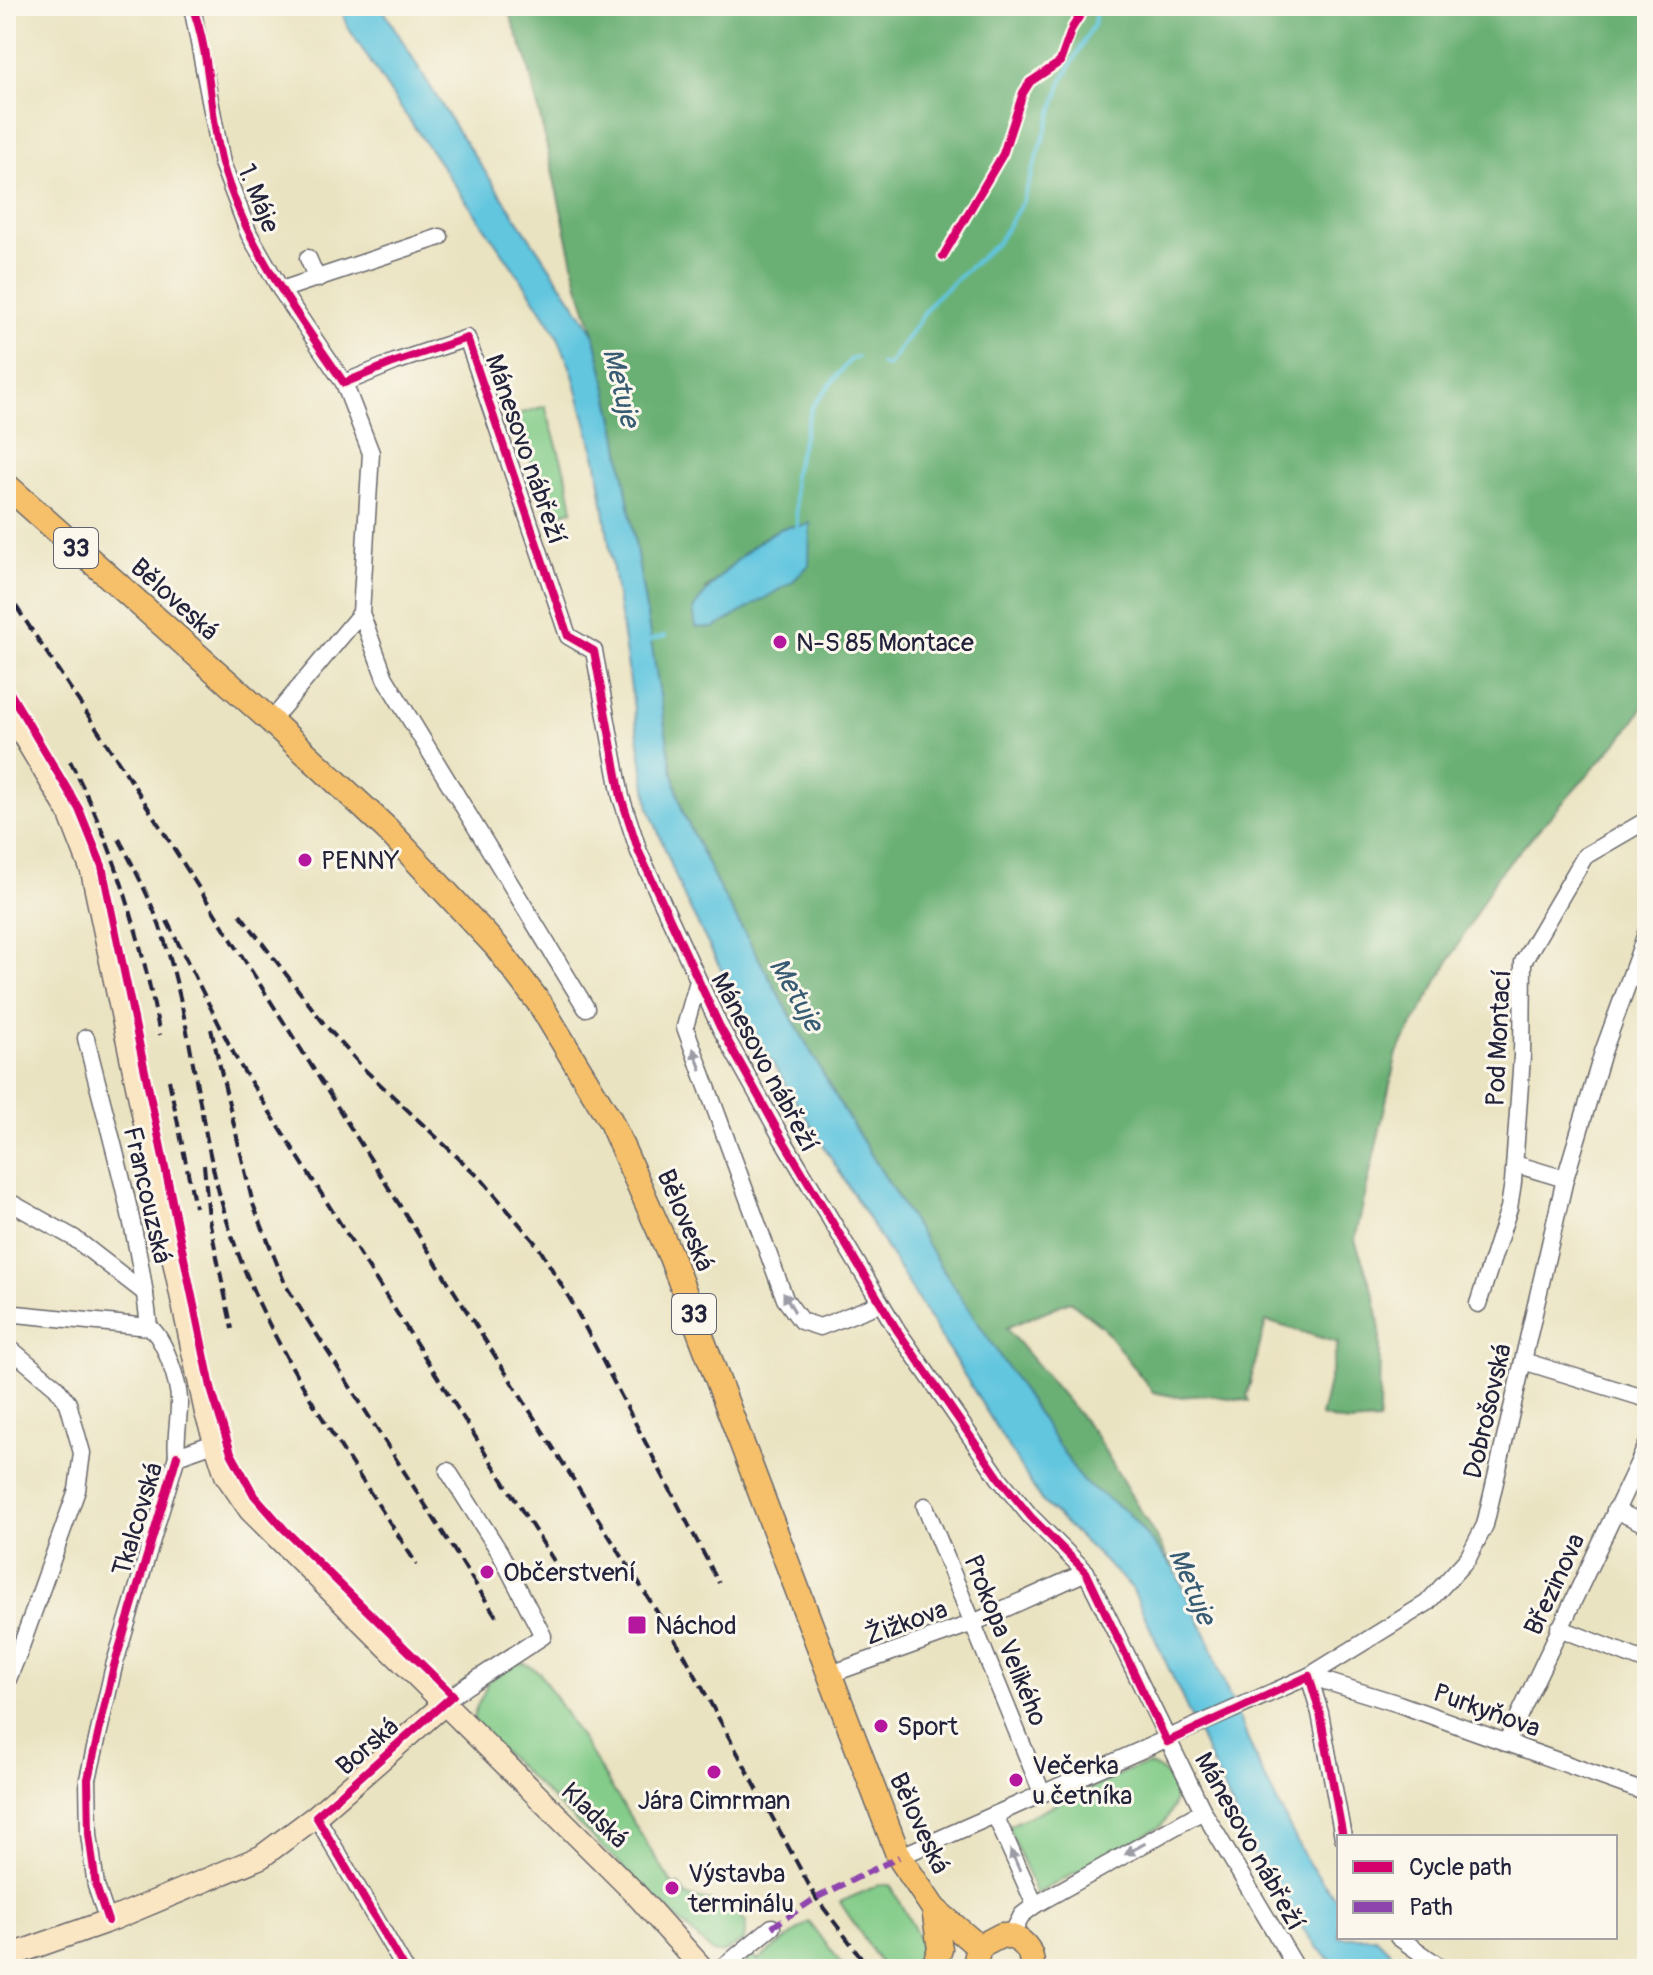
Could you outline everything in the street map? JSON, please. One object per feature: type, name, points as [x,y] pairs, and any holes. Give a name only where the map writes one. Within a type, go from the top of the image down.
[{"type":"main road","name":"Běloveská","points":[[6,485],[271,721],[387,829],[487,936],[540,1004],[596,1094],[630,1159],[671,1257],[899,1857],[934,1909],[977,1958]]},
{"type":"main road","name":"Kladská","points":[[6,706],[69,812],[92,871],[214,1443],[226,1475],[250,1510],[448,1700],[634,1892],[703,1969]]},
{"type":"main road","name":"Borská","points":[[6,1957],[108,1921],[261,1857],[316,1816],[448,1700]]},
{"type":"main road","points":[[933,1969],[940,1949],[934,1909]]},
{"type":"main road","points":[[977,1958],[994,1937],[1011,1936],[1027,1947],[1032,1969]]},
{"type":"street","name":"1. Máje","points":[[192,6],[222,163],[249,234],[281,290],[344,383]]},
{"type":"street","points":[[281,290],[440,237]]},
{"type":"street","points":[[308,258],[317,279]]},
{"type":"street","name":"Mánesovo nábřeží","points":[[344,383],[467,338],[568,636],[594,651],[621,797],[643,862],[698,981],[783,1140],[879,1304],[999,1478],[1031,1517],[1086,1572],[1203,1811],[1297,1969]]},
{"type":"street","points":[[344,383],[371,453],[361,613],[385,678],[586,1008]]},
{"type":"street","points":[[271,721],[361,613]]},
{"type":"street","name":"Pod Montací","points":[[1478,1304],[1509,1208],[1515,1164],[1523,962],[1585,856],[1647,820]]},
{"type":"street","name":"Dobrošovská","points":[[899,1857],[1129,1753],[1167,1742],[1309,1676],[1427,1603],[1468,1558],[1485,1525],[1565,1179],[1603,1052],[1647,931]]},
{"type":"street","points":[[698,981],[685,1027],[785,1299],[801,1321],[820,1327],[879,1304]]},
{"type":"street","name":"Francouzská","points":[[86,1038],[145,1293]]},
{"type":"street","points":[[1515,1164],[1565,1179]]},
{"type":"street","name":"Francouzská","points":[[6,1200],[74,1238],[145,1293]]},
{"type":"street","name":"Tkalcovská","points":[[108,1921],[96,1886],[89,1834],[90,1763],[114,1666],[177,1456],[175,1436],[180,1401],[162,1338],[149,1327],[145,1293]]},
{"type":"street","points":[[6,1313],[149,1327]]},
{"type":"street","points":[[6,1345],[56,1387],[68,1403],[82,1453],[77,1490],[13,1652],[6,1684]]},
{"type":"street","points":[[1523,1361],[1647,1399]]},
{"type":"street","name":"Tkalcovská","points":[[177,1456],[214,1443]]},
{"type":"street","name":"Březinova","points":[[1506,1743],[1647,1445]]},
{"type":"street","points":[[448,1471],[499,1551],[536,1640],[448,1700]]},
{"type":"street","name":"Prokopa Velikého","points":[[925,1506],[1042,1793]]},
{"type":"street","points":[[1615,1510],[1647,1525]]},
{"type":"street","name":"Žižkova","points":[[828,1675],[973,1623],[1086,1572]]},
{"type":"street","points":[[1559,1628],[1647,1662]]},
{"type":"street","points":[[1309,1676],[1320,1713],[1343,1835]]},
{"type":"street","name":"Purkyňova","points":[[1309,1676],[1647,1793]]},
{"type":"street","points":[[1011,1936],[1022,1915],[1035,1905],[1203,1811]]},
{"type":"street","points":[[995,1815],[1035,1905]]},
{"type":"street","points":[[316,1816],[405,1969]]},
{"type":"street","points":[[721,1969],[772,1927]]},
{"type":"street","points":[[1401,1939],[1443,1969]]},
{"type":"green space","points":[[506,6],[1647,6],[1647,701],[1628,730],[1497,876],[1397,1053],[1355,1240],[1375,1297],[1380,1331],[1379,1421],[1347,1423],[1321,1416],[1338,1343],[1266,1321],[1247,1395],[1249,1401],[1208,1395],[1177,1397],[1153,1392],[1102,1326],[1070,1301],[1006,1328],[1095,1434],[1175,1570],[1128,1513],[1082,1481],[937,1261],[844,1111],[717,884],[683,813],[672,769],[617,433],[594,333],[578,285],[527,59]],"holes":[[[809,524],[705,590],[743,554],[775,531]]]},
{"type":"green space","points":[[545,406],[568,482],[573,510],[549,516],[516,415]]},
{"type":"green space","points":[[524,1663],[540,1673],[672,1884],[679,1885],[686,1896],[734,1911],[746,1923],[744,1941],[722,1953],[713,1953],[474,1724],[474,1713],[487,1682],[515,1664]]},
{"type":"green space","points":[[1150,1765],[1167,1777],[1174,1792],[1171,1810],[1160,1827],[1036,1894],[1008,1826],[1134,1768]]},
{"type":"green space","points":[[879,1885],[890,1885],[924,1946],[913,1963],[904,1967],[884,1969],[840,1902]]},
{"type":"green space","points":[[809,1922],[846,1969],[745,1969],[749,1956],[758,1960]]},
{"type":"water","points":[[340,6],[381,6],[455,127],[594,333],[617,433],[672,769],[683,813],[717,884],[844,1111],[937,1261],[1082,1481],[1128,1513],[1175,1570],[1210,1643],[1261,1770],[1306,1860],[1337,1900],[1337,1939],[1377,1939],[1394,1956],[1421,1969],[1340,1969],[1316,1946],[1264,1877],[1132,1588],[1041,1500],[750,1026],[683,895],[649,808],[597,463],[572,371],[556,333],[528,289],[348,27]]},
{"type":"water","points":[[810,523],[809,565],[792,582],[714,628],[696,627],[693,610],[735,562],[776,531]]},
{"type":"waterway","points":[[881,364],[888,366],[934,299],[998,242],[1022,203],[1063,79],[1094,24],[1097,6]]},
{"type":"waterway","points":[[798,531],[793,476],[812,407],[850,360],[858,357]]},
{"type":"waterway","points":[[648,641],[665,636]]},
{"type":"railway","points":[[6,591],[128,776],[685,1656],[816,1898],[870,1969]]},
{"type":"railway","points":[[70,761],[114,861],[144,964],[160,1035]]},
{"type":"railway","points":[[119,839],[153,909],[173,970],[220,1196],[248,1278],[314,1404],[417,1565]]},
{"type":"railway","points":[[240,914],[325,1025],[365,1070],[483,1181],[538,1246],[574,1306],[719,1583]]},
{"type":"railway","points":[[167,921],[238,1062],[554,1561]]},
{"type":"railway","points":[[211,1029],[253,1204],[286,1286],[499,1621]]},
{"type":"railway","points":[[169,1080],[195,1207]]},
{"type":"railway","points":[[204,1165],[209,1219],[232,1329]]},
{"type":"marked path","points":[[772,1927],[816,1898],[899,1857]]},
{"type":"cycle path","points":[[192,6],[203,44],[222,163],[232,193],[274,278],[344,383],[467,338],[568,636],[594,651],[621,797],[639,852],[720,1027],[783,1140],[897,1330],[999,1478],[1031,1517],[1086,1572],[1167,1742],[1309,1676],[1320,1713],[1343,1835]]},
{"type":"cycle path","points":[[943,256],[1003,154],[1023,93],[1030,82],[1060,62],[1072,28],[1086,6]]},
{"type":"cycle path","points":[[6,686],[79,809],[102,866],[212,1392],[231,1453],[254,1495],[284,1529],[453,1695],[316,1816],[405,1969]]},
{"type":"cycle path","points":[[108,1921],[96,1886],[89,1834],[88,1779],[114,1666],[177,1456]]},
{"type":"place","name":"N-S 85 Montace","points":[[780,642]]},
{"type":"place","name":"PENNY","points":[[305,860]]},
{"type":"place","name":"Občerstvení","points":[[487,1572]]},
{"type":"place","name":"Náchod","points":[[637,1625]]},
{"type":"place","name":"Sport","points":[[881,1726]]},
{"type":"place","name":"Jára Cimrman","points":[[714,1772]]},
{"type":"place","name":"Večerka u četníka","points":[[1016,1780]]},
{"type":"place","name":"Výstavba terminálu","points":[[672,1888]]},
{"type":"water label","name":"Metuje","points":[[622,387]]},
{"type":"water label","name":"Metuje","points":[[797,994]]},
{"type":"water label","name":"Metuje","points":[[1193,1586]]}]
